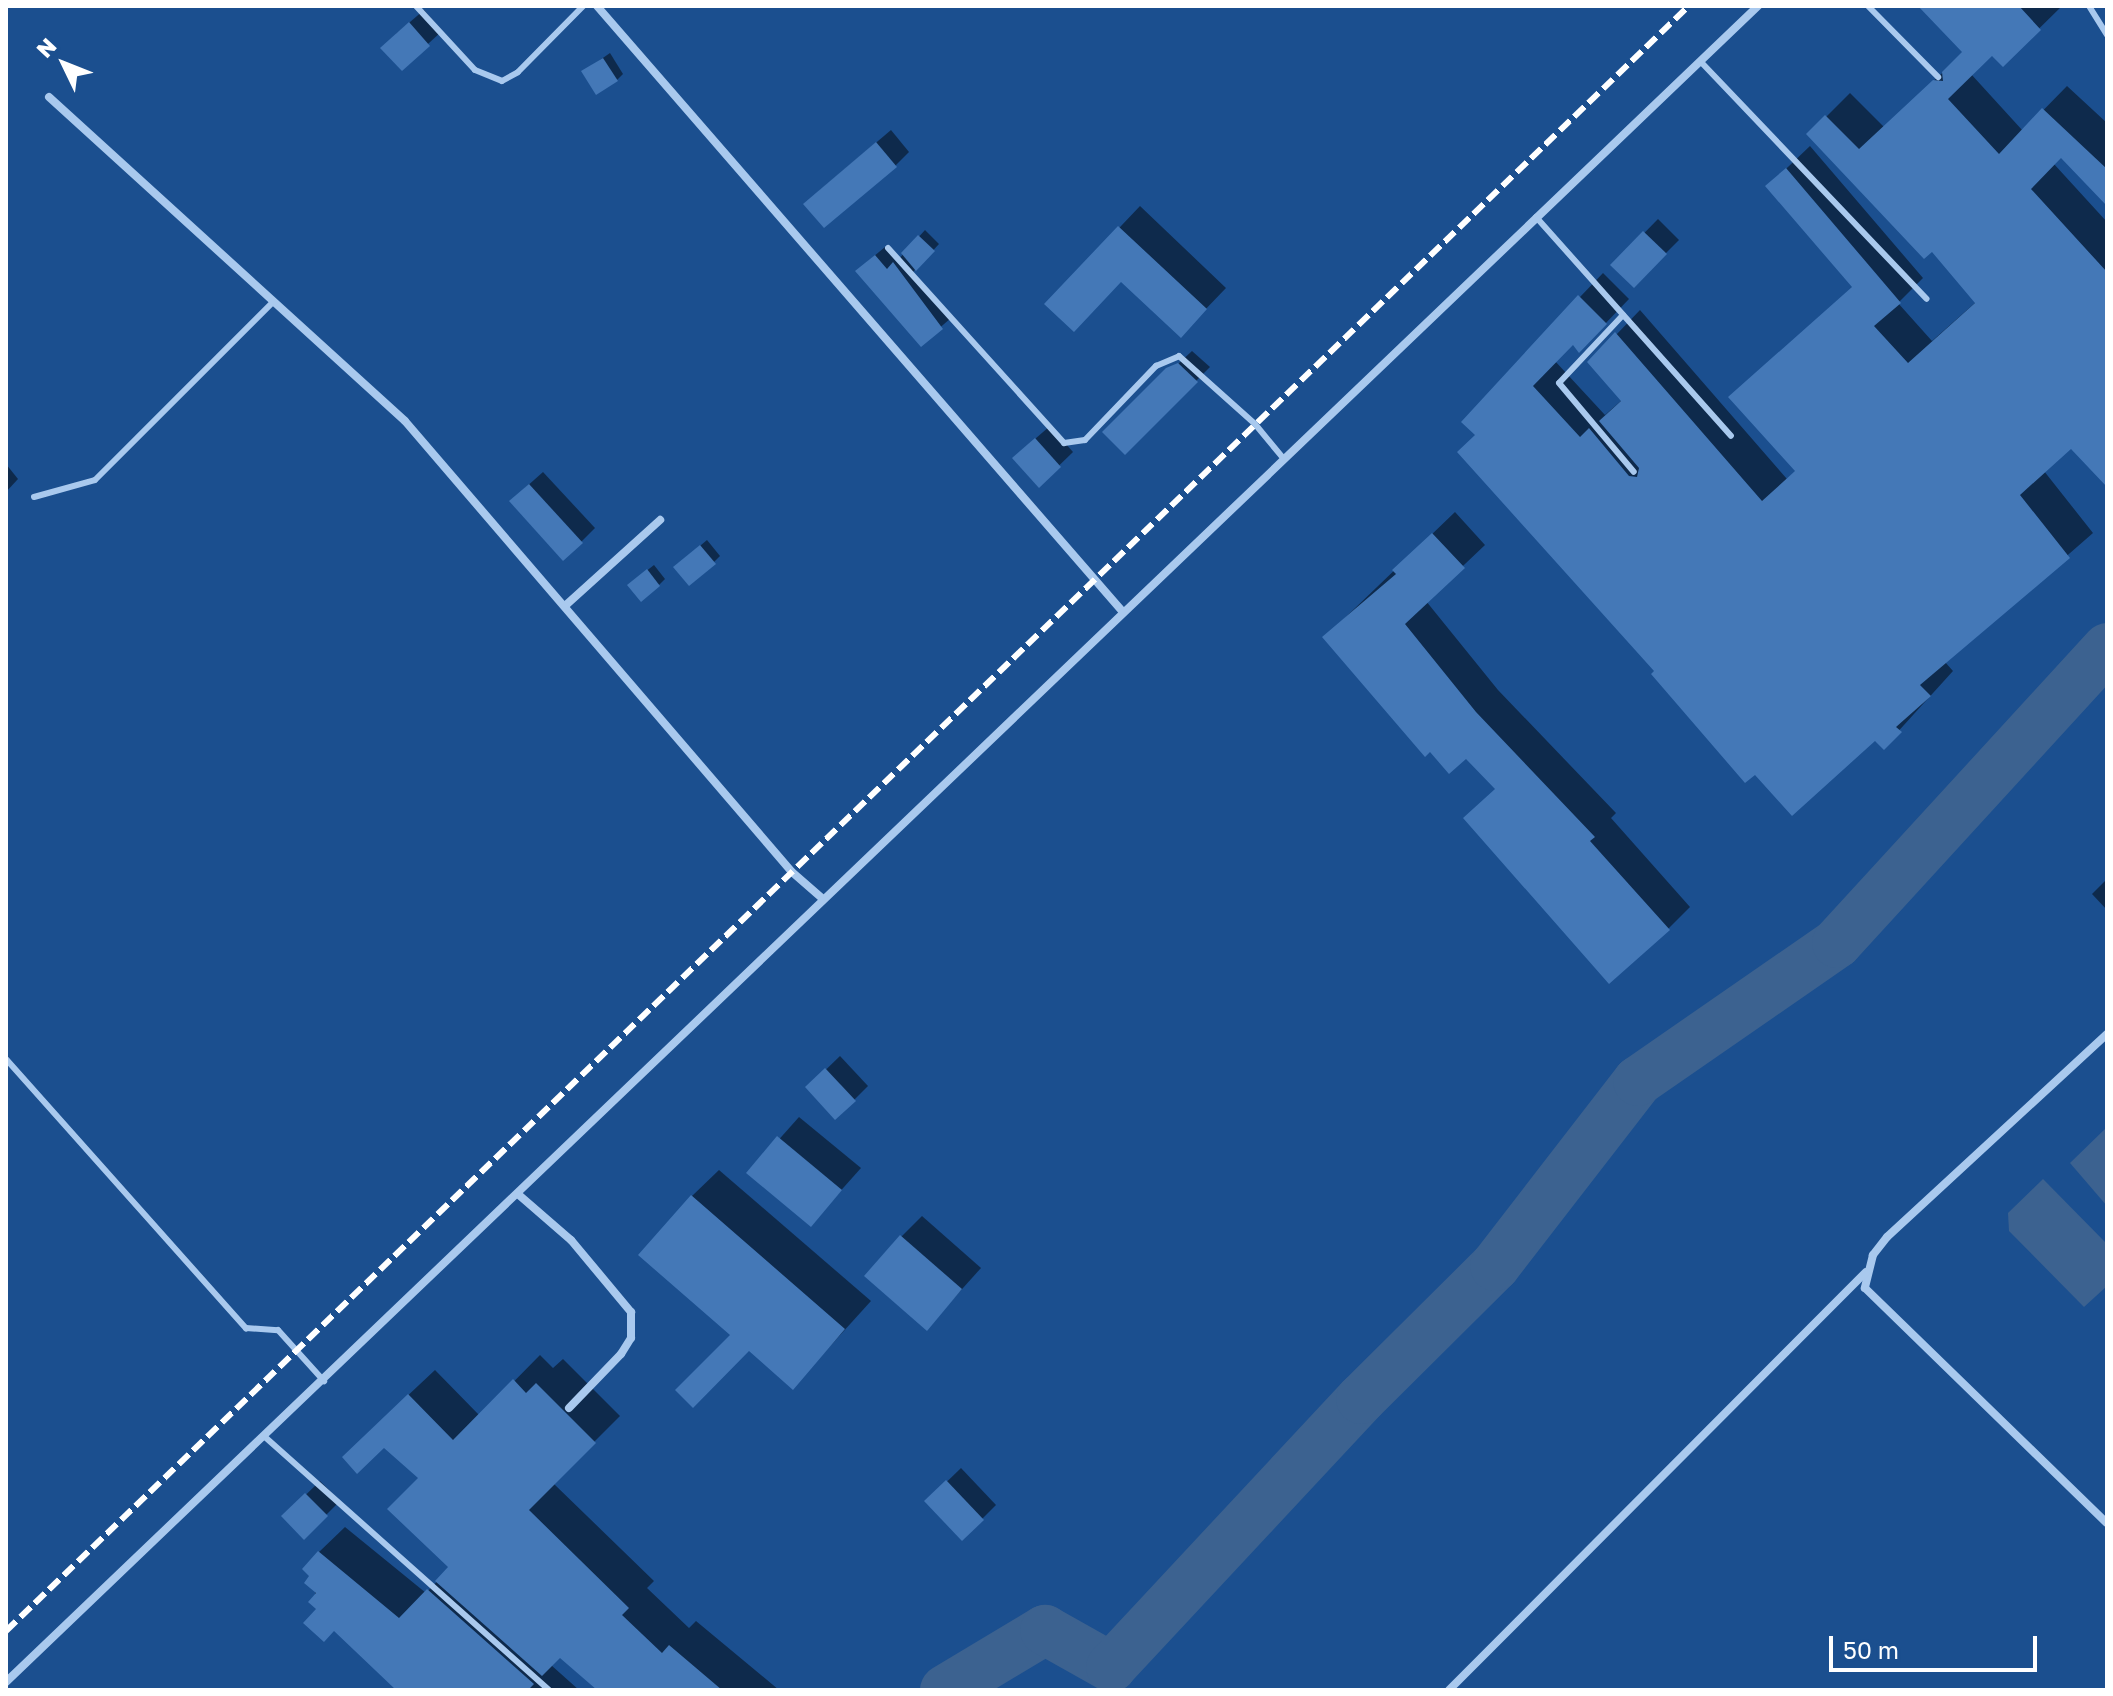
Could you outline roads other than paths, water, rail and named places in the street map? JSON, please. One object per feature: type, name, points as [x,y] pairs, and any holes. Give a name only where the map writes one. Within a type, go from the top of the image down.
[{"type":"street","points":[[597,6],[1122,611]]},
{"type":"street","points":[[6,1682],[519,1195],[821,897],[1758,6]]},
{"type":"street","points":[[49,97],[405,421],[792,872],[821,897]]},
{"type":"street","points":[[566,605],[660,520]]},
{"type":"street","points":[[1449,1690],[1866,1272],[1887,1237],[2107,1034]]},
{"type":"street","points":[[519,1195],[571,1240],[631,1312],[631,1338],[621,1354],[569,1408]]},
{"type":"street","points":[[1866,1272],[1867,1296],[2107,1523]]},
{"type":"lane","points":[[416,6],[475,70],[502,81],[518,72],[583,6]]},
{"type":"lane","points":[[1868,6],[1938,77]]},
{"type":"lane","points":[[2089,6],[2107,35]]},
{"type":"lane","points":[[1701,62],[1927,299]]},
{"type":"lane","points":[[1536,217],[1731,436]]},
{"type":"lane","points":[[888,248],[1064,443],[1085,440],[1156,366],[1179,356],[1255,424],[1283,458]]},
{"type":"lane","points":[[34,497],[95,480],[274,301]]},
{"type":"lane","points":[[1623,315],[1559,383],[1634,472]]},
{"type":"lane","points":[[6,1059],[246,1328],[278,1330],[324,1381]]},
{"type":"lane","points":[[265,1437],[549,1690]]},
{"type":"water","points":[[2107,1127],[2107,1206],[2070,1163]]},
{"type":"water","points":[[2043,1179],[2107,1244],[2107,1286],[2084,1307],[2009,1231],[2008,1213]]},
{"type":"waterway","points":[[945,1690],[1045,1630],[1111,1667],[1361,1399],[1495,1266],[1638,1081],[1837,943],[2107,648]]},
{"type":"railway","points":[[6,1631],[1689,6]]}]
